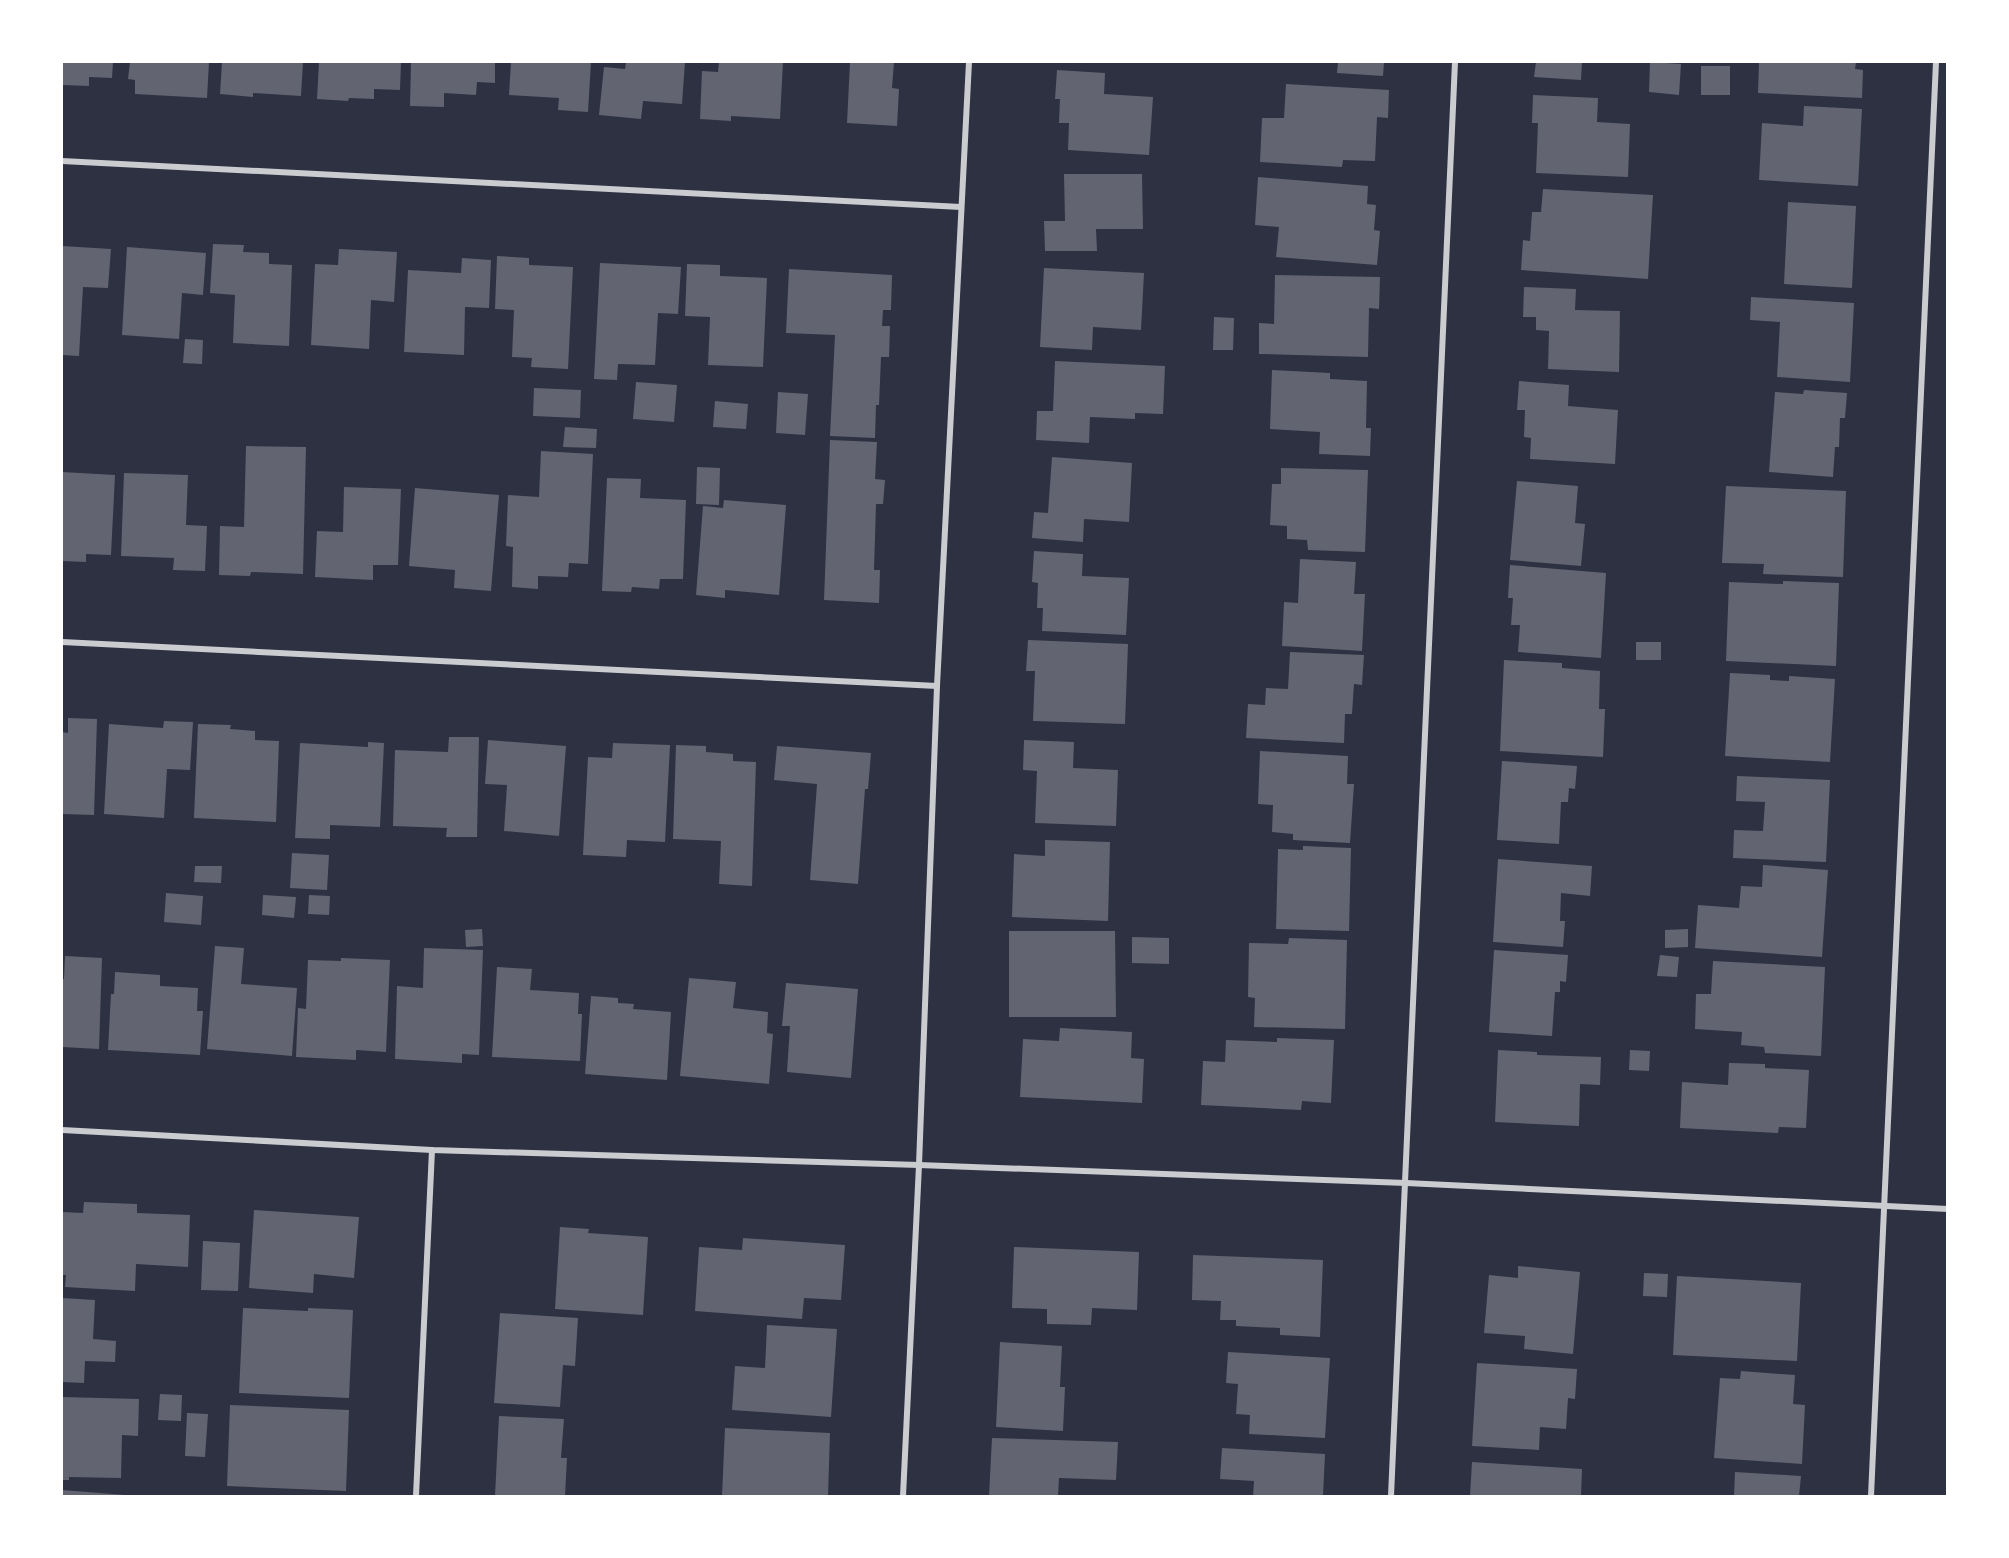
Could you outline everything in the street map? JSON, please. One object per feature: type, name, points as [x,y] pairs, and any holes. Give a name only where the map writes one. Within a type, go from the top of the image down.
[{"type":"street","points":[[903,1497],[919,1165],[937,686],[969,62]]},
{"type":"street","points":[[1391,1497],[1455,62]]},
{"type":"street","points":[[1871,1497],[1936,62]]},
{"type":"street","points":[[62,161],[961,207]]},
{"type":"street","points":[[62,642],[937,686]]},
{"type":"street","points":[[62,1130],[432,1150],[1406,1183],[1947,1209]]},
{"type":"street","points":[[416,1497],[432,1150]]},
{"type":"building","points":[[62,62],[113,62],[112,78],[89,77],[89,86],[62,85]]},
{"type":"building","points":[[130,62],[209,62],[207,98],[135,94],[135,80],[128,79]]},
{"type":"building","points":[[222,62],[303,62],[301,96],[253,93],[253,97],[220,94]]},
{"type":"building","points":[[319,62],[401,62],[400,90],[374,89],[374,99],[349,98],[348,101],[317,99]]},
{"type":"building","points":[[411,62],[495,62],[495,83],[477,82],[476,95],[444,93],[444,107],[410,106]]},
{"type":"building","points":[[511,62],[591,62],[588,112],[558,110],[559,98],[509,95]]},
{"type":"building","points":[[626,62],[685,62],[682,104],[643,101],[641,119],[599,115],[604,67],[625,69]]},
{"type":"building","points":[[719,62],[783,62],[780,119],[731,116],[731,121],[700,119],[702,71],[718,72]]},
{"type":"building","points":[[850,62],[894,62],[892,88],[899,89],[897,126],[847,123]]},
{"type":"building","points":[[1338,62],[1384,62],[1383,76],[1337,73]]},
{"type":"building","points":[[1536,62],[1582,62],[1581,80],[1534,77]]},
{"type":"building","points":[[1650,62],[1681,64],[1679,95],[1649,92]]},
{"type":"building","points":[[1759,62],[1856,62],[1855,69],[1863,70],[1862,98],[1758,93]]},
{"type":"building","points":[[1701,66],[1730,66],[1730,95],[1701,95]]},
{"type":"building","points":[[1057,70],[1105,73],[1104,94],[1153,97],[1149,155],[1068,150],[1069,123],[1059,123],[1060,99],[1055,99]]},
{"type":"building","points":[[1286,84],[1389,90],[1388,118],[1377,117],[1375,161],[1343,160],[1342,167],[1260,162],[1262,118],[1284,118]]},
{"type":"building","points":[[1533,95],[1598,98],[1597,122],[1630,124],[1628,177],[1536,173],[1538,123],[1532,123]]},
{"type":"building","points":[[1804,106],[1862,109],[1858,186],[1759,180],[1762,123],[1803,126]]},
{"type":"building","points":[[1064,174],[1142,174],[1143,229],[1096,229],[1097,251],[1045,251],[1044,221],[1065,221]]},
{"type":"building","points":[[1258,177],[1368,186],[1367,204],[1376,205],[1374,230],[1380,231],[1377,265],[1276,257],[1279,227],[1255,225]]},
{"type":"building","points":[[1543,189],[1653,195],[1648,279],[1521,270],[1523,240],[1530,241],[1532,212],[1541,212]]},
{"type":"building","points":[[1788,202],[1856,206],[1852,288],[1784,284]]},
{"type":"building","points":[[213,244],[244,245],[243,252],[269,253],[269,264],[292,265],[289,346],[233,343],[235,295],[210,293]]},
{"type":"building","points":[[62,246],[111,249],[108,288],[83,287],[79,356],[62,355]]},
{"type":"building","points":[[127,247],[206,253],[203,295],[182,293],[179,339],[122,335]]},
{"type":"building","points":[[339,249],[397,252],[394,302],[371,300],[369,349],[311,345],[315,264],[338,265]]},
{"type":"building","points":[[497,256],[529,258],[529,265],[573,267],[568,369],[531,367],[532,358],[512,357],[514,310],[495,309]]},
{"type":"building","points":[[462,258],[491,260],[489,308],[465,307],[464,355],[404,352],[408,270],[461,273]]},
{"type":"building","points":[[600,263],[681,267],[678,314],[658,313],[655,365],[618,364],[617,380],[594,379]]},
{"type":"building","points":[[687,264],[720,265],[720,276],[767,278],[763,367],[708,365],[710,317],[685,316]]},
{"type":"building","points":[[1044,268],[1144,273],[1141,330],[1093,327],[1092,350],[1040,347]]},
{"type":"building","points":[[789,269],[892,275],[891,310],[883,310],[882,326],[890,326],[889,357],[881,357],[875,438],[830,436],[835,335],[786,333]]},
{"type":"building","points":[[1275,275],[1380,277],[1379,309],[1369,308],[1368,357],[1259,354],[1259,323],[1274,324]]},
{"type":"building","points":[[1524,287],[1576,289],[1575,310],[1620,311],[1619,372],[1548,369],[1549,331],[1536,330],[1536,317],[1523,317]]},
{"type":"building","points":[[1751,297],[1854,303],[1850,382],[1777,377],[1780,322],[1750,320]]},
{"type":"building","points":[[1214,317],[1234,318],[1233,350],[1213,350]]},
{"type":"building","points":[[185,339],[203,340],[202,364],[183,363]]},
{"type":"building","points":[[1055,361],[1165,366],[1163,414],[1135,413],[1135,419],[1090,417],[1089,443],[1036,440],[1037,411],[1053,411]]},
{"type":"building","points":[[1272,370],[1330,373],[1330,379],[1367,381],[1366,428],[1371,428],[1370,456],[1319,454],[1320,432],[1270,429]]},
{"type":"building","points":[[1519,381],[1569,385],[1568,406],[1618,410],[1615,464],[1530,459],[1531,438],[1524,437],[1525,410],[1517,410]]},
{"type":"building","points":[[636,382],[677,385],[674,422],[633,419]]},
{"type":"building","points":[[534,388],[581,390],[580,418],[533,416]]},
{"type":"building","points":[[1804,390],[1847,393],[1845,418],[1840,418],[1839,447],[1835,447],[1833,477],[1769,472],[1775,392],[1803,394]]},
{"type":"building","points":[[778,392],[808,394],[805,435],[776,433]]},
{"type":"building","points":[[715,401],[748,404],[746,429],[713,427]]},
{"type":"building","points":[[565,427],[597,429],[596,448],[563,447]]},
{"type":"building","points":[[830,440],[877,442],[875,479],[885,480],[883,504],[876,504],[874,570],[880,570],[879,603],[824,600]]},
{"type":"building","points":[[246,446],[306,447],[303,574],[251,572],[250,576],[219,575],[220,526],[244,527]]},
{"type":"building","points":[[541,451],[593,454],[588,564],[569,563],[568,577],[538,576],[538,589],[512,587],[513,547],[506,546],[508,495],[539,497]]},
{"type":"building","points":[[1052,457],[1132,463],[1129,522],[1084,519],[1083,542],[1032,538],[1034,512],[1048,513]]},
{"type":"building","points":[[697,467],[720,468],[719,505],[696,504]]},
{"type":"building","points":[[1281,468],[1368,470],[1365,552],[1308,550],[1307,540],[1287,539],[1287,526],[1270,525],[1272,484],[1281,484]]},
{"type":"building","points":[[62,472],[115,475],[111,555],[86,554],[86,562],[62,561]]},
{"type":"building","points":[[124,473],[188,475],[186,525],[207,526],[205,571],[173,570],[174,558],[121,556]]},
{"type":"building","points":[[607,478],[641,479],[640,498],[686,500],[683,579],[660,579],[659,589],[632,587],[631,592],[602,591]]},
{"type":"building","points":[[1517,481],[1578,486],[1575,523],[1585,524],[1581,566],[1510,560]]},
{"type":"building","points":[[1726,486],[1846,491],[1843,577],[1763,574],[1764,564],[1722,563]]},
{"type":"building","points":[[344,487],[401,489],[398,565],[373,565],[373,580],[315,577],[317,531],[343,532]]},
{"type":"building","points":[[415,488],[499,495],[491,591],[454,588],[455,570],[409,566]]},
{"type":"building","points":[[724,500],[786,505],[779,595],[725,590],[725,598],[696,595],[703,506],[723,508]]},
{"type":"building","points":[[1034,551],[1083,554],[1082,576],[1129,578],[1126,635],[1042,631],[1043,608],[1037,608],[1038,583],[1032,582]]},
{"type":"building","points":[[1300,559],[1356,562],[1354,594],[1365,594],[1362,651],[1282,646],[1284,602],[1298,603]]},
{"type":"building","points":[[1510,565],[1606,573],[1601,658],[1518,652],[1520,625],[1511,625],[1513,598],[1508,598]]},
{"type":"building","points":[[1783,581],[1839,583],[1836,666],[1726,661],[1729,582],[1783,584]]},
{"type":"building","points":[[1028,640],[1128,644],[1125,724],[1033,721],[1035,671],[1026,671]]},
{"type":"building","points":[[1636,642],[1661,642],[1661,660],[1636,660]]},
{"type":"building","points":[[1290,652],[1364,655],[1362,685],[1354,684],[1352,714],[1345,714],[1344,743],[1246,738],[1248,704],[1265,705],[1266,688],[1288,689]]},
{"type":"building","points":[[1504,660],[1562,663],[1562,668],[1600,671],[1599,709],[1605,709],[1603,757],[1500,751]]},
{"type":"building","points":[[1730,673],[1770,675],[1770,680],[1789,681],[1789,676],[1835,679],[1830,762],[1725,756]]},
{"type":"building","points":[[68,718],[97,719],[94,815],[62,814],[62,732],[68,733]]},
{"type":"building","points":[[164,721],[193,722],[190,770],[167,769],[164,818],[104,814],[109,724],[163,728]]},
{"type":"building","points":[[198,724],[231,725],[230,729],[255,731],[255,740],[279,741],[276,822],[194,818]]},
{"type":"building","points":[[449,737],[479,737],[477,837],[446,837],[447,828],[393,826],[395,750],[448,752]]},
{"type":"building","points":[[488,740],[566,746],[559,836],[504,831],[507,785],[485,784]]},
{"type":"building","points":[[1024,740],[1074,742],[1073,768],[1118,770],[1116,826],[1035,823],[1037,771],[1023,770]]},
{"type":"building","points":[[368,742],[384,743],[380,827],[330,825],[330,839],[295,838],[300,743],[368,747]]},
{"type":"building","points":[[613,743],[670,745],[665,842],[627,840],[626,857],[583,855],[588,757],[612,758]]},
{"type":"building","points":[[676,745],[706,746],[706,752],[733,754],[733,761],[756,762],[752,886],[719,884],[721,841],[673,839]]},
{"type":"building","points":[[777,746],[871,753],[868,789],[865,789],[858,884],[810,880],[817,784],[774,780]]},
{"type":"building","points":[[1260,751],[1348,756],[1347,784],[1354,784],[1350,843],[1293,840],[1293,834],[1272,832],[1273,805],[1258,804]]},
{"type":"building","points":[[1502,761],[1577,766],[1575,789],[1569,788],[1568,802],[1561,802],[1559,844],[1497,840]]},
{"type":"building","points":[[1737,776],[1830,780],[1826,862],[1733,858],[1734,830],[1763,831],[1765,802],[1736,801]]},
{"type":"building","points":[[1045,840],[1110,842],[1108,921],[1012,917],[1014,854],[1045,856]]},
{"type":"building","points":[[1303,846],[1351,848],[1349,931],[1276,929],[1278,849],[1303,850]]},
{"type":"building","points":[[292,853],[329,855],[327,890],[290,888]]},
{"type":"building","points":[[1498,859],[1592,866],[1590,896],[1561,893],[1560,921],[1565,921],[1563,947],[1493,942]]},
{"type":"building","points":[[1763,865],[1828,870],[1822,957],[1695,948],[1698,905],[1739,908],[1741,886],[1762,887]]},
{"type":"building","points":[[195,866],[222,866],[221,883],[194,882]]},
{"type":"building","points":[[166,893],[203,896],[201,925],[164,922]]},
{"type":"building","points":[[263,895],[296,897],[294,918],[262,915]]},
{"type":"building","points":[[309,895],[330,896],[329,915],[308,914]]},
{"type":"building","points":[[482,929],[483,946],[466,947],[465,930]]},
{"type":"building","points":[[1688,929],[1688,947],[1665,948],[1665,930]]},
{"type":"building","points":[[1009,931],[1115,931],[1116,1017],[1009,1017]]},
{"type":"building","points":[[1132,937],[1169,938],[1169,964],[1132,963]]},
{"type":"building","points":[[1289,938],[1347,940],[1345,1029],[1254,1027],[1255,998],[1248,997],[1249,943],[1288,944]]},
{"type":"building","points":[[215,946],[244,948],[241,984],[297,988],[292,1056],[207,1049]]},
{"type":"building","points":[[424,948],[483,950],[479,1055],[462,1054],[462,1063],[395,1059],[397,986],[423,988]]},
{"type":"building","points":[[1494,950],[1568,955],[1566,982],[1560,981],[1560,992],[1555,992],[1552,1036],[1489,1032]]},
{"type":"building","points":[[1660,955],[1679,957],[1677,977],[1657,976]]},
{"type":"building","points":[[65,956],[102,958],[99,1049],[62,1047],[62,979],[64,979]]},
{"type":"building","points":[[341,958],[390,960],[386,1052],[356,1050],[356,1060],[296,1057],[298,1008],[306,1009],[308,960],[341,961]]},
{"type":"building","points":[[1713,961],[1825,967],[1821,1056],[1765,1053],[1764,1047],[1741,1045],[1742,1032],[1695,1029],[1696,994],[1711,994]]},
{"type":"building","points":[[497,967],[532,969],[530,990],[579,993],[578,1014],[582,1014],[580,1061],[492,1057]]},
{"type":"building","points":[[115,972],[160,975],[160,986],[198,988],[197,1011],[203,1011],[200,1055],[108,1050],[111,994],[114,994]]},
{"type":"building","points":[[689,978],[736,982],[733,1008],[768,1012],[767,1033],[773,1034],[769,1084],[680,1076]]},
{"type":"building","points":[[786,983],[858,989],[851,1078],[787,1072],[790,1026],[782,1026]]},
{"type":"building","points":[[591,996],[618,998],[618,1003],[634,1004],[633,1009],[671,1012],[667,1080],[585,1074]]},
{"type":"building","points":[[1060,1028],[1132,1032],[1131,1058],[1144,1059],[1142,1103],[1020,1097],[1023,1039],[1059,1041]]},
{"type":"building","points":[[1277,1038],[1334,1040],[1331,1103],[1302,1101],[1301,1110],[1201,1105],[1203,1061],[1225,1062],[1226,1040],[1277,1042]]},
{"type":"building","points":[[1498,1050],[1537,1052],[1537,1055],[1601,1057],[1600,1085],[1580,1084],[1579,1126],[1495,1122]]},
{"type":"building","points":[[1630,1050],[1650,1051],[1649,1071],[1629,1070]]},
{"type":"building","points":[[1729,1063],[1765,1064],[1765,1068],[1809,1070],[1806,1128],[1779,1127],[1778,1133],[1680,1128],[1682,1082],[1728,1085]]},
{"type":"building","points":[[84,1202],[137,1204],[137,1213],[190,1215],[188,1267],[136,1264],[135,1291],[65,1287],[66,1275],[62,1275],[62,1212],[83,1213]]},
{"type":"building","points":[[254,1210],[359,1217],[354,1278],[314,1274],[313,1293],[249,1288]]},
{"type":"building","points":[[560,1227],[589,1229],[588,1233],[648,1237],[643,1315],[555,1309]]},
{"type":"building","points":[[743,1238],[845,1245],[841,1300],[804,1298],[802,1319],[695,1311],[699,1247],[742,1250]]},
{"type":"building","points":[[203,1241],[240,1243],[238,1291],[201,1290]]},
{"type":"building","points":[[1014,1247],[1139,1252],[1137,1310],[1092,1308],[1091,1325],[1047,1324],[1047,1309],[1012,1308]]},
{"type":"building","points":[[1193,1255],[1323,1260],[1320,1337],[1280,1335],[1280,1328],[1236,1326],[1236,1320],[1220,1320],[1221,1301],[1192,1300]]},
{"type":"building","points":[[1518,1266],[1580,1272],[1573,1354],[1524,1349],[1525,1336],[1484,1333],[1489,1275],[1518,1278]]},
{"type":"building","points":[[1644,1273],[1668,1274],[1667,1297],[1643,1296]]},
{"type":"building","points":[[1677,1276],[1801,1283],[1797,1361],[1673,1355]]},
{"type":"building","points":[[62,1298],[95,1300],[93,1339],[116,1341],[115,1362],[85,1361],[84,1383],[62,1382]]},
{"type":"building","points":[[243,1308],[308,1311],[308,1308],[353,1310],[349,1398],[239,1393]]},
{"type":"building","points":[[500,1313],[578,1318],[575,1366],[563,1365],[560,1407],[494,1403]]},
{"type":"building","points":[[767,1325],[837,1329],[831,1417],[732,1410],[735,1366],[765,1368]]},
{"type":"building","points":[[1000,1342],[1062,1346],[1060,1387],[1065,1387],[1063,1431],[996,1427]]},
{"type":"building","points":[[1228,1352],[1330,1358],[1325,1438],[1249,1434],[1250,1415],[1236,1414],[1238,1384],[1226,1383]]},
{"type":"building","points":[[1477,1363],[1577,1369],[1575,1399],[1568,1398],[1566,1429],[1540,1427],[1539,1450],[1472,1446]]},
{"type":"building","points":[[1741,1371],[1795,1375],[1793,1404],[1805,1405],[1802,1464],[1714,1458],[1720,1378],[1740,1379]]},
{"type":"building","points":[[160,1394],[182,1395],[181,1421],[158,1420]]},
{"type":"building","points":[[62,1397],[139,1399],[138,1436],[122,1435],[121,1478],[69,1477],[69,1480],[62,1480]]},
{"type":"building","points":[[230,1405],[349,1410],[346,1491],[227,1486]]},
{"type":"building","points":[[187,1413],[208,1414],[205,1457],[185,1456]]},
{"type":"building","points":[[499,1416],[564,1419],[561,1458],[567,1458],[565,1496],[495,1496]]},
{"type":"building","points":[[725,1428],[830,1433],[828,1496],[722,1496]]},
{"type":"building","points":[[992,1438],[1118,1442],[1116,1480],[1059,1478],[1058,1496],[989,1496]]},
{"type":"building","points":[[1222,1448],[1325,1454],[1323,1496],[1253,1496],[1254,1481],[1220,1479]]},
{"type":"building","points":[[1472,1462],[1582,1469],[1581,1496],[1470,1496]]},
{"type":"building","points":[[1735,1472],[1801,1476],[1799,1496],[1734,1496]]},
{"type":"building","points":[[62,1490],[125,1495],[125,1496],[62,1496]]}]
